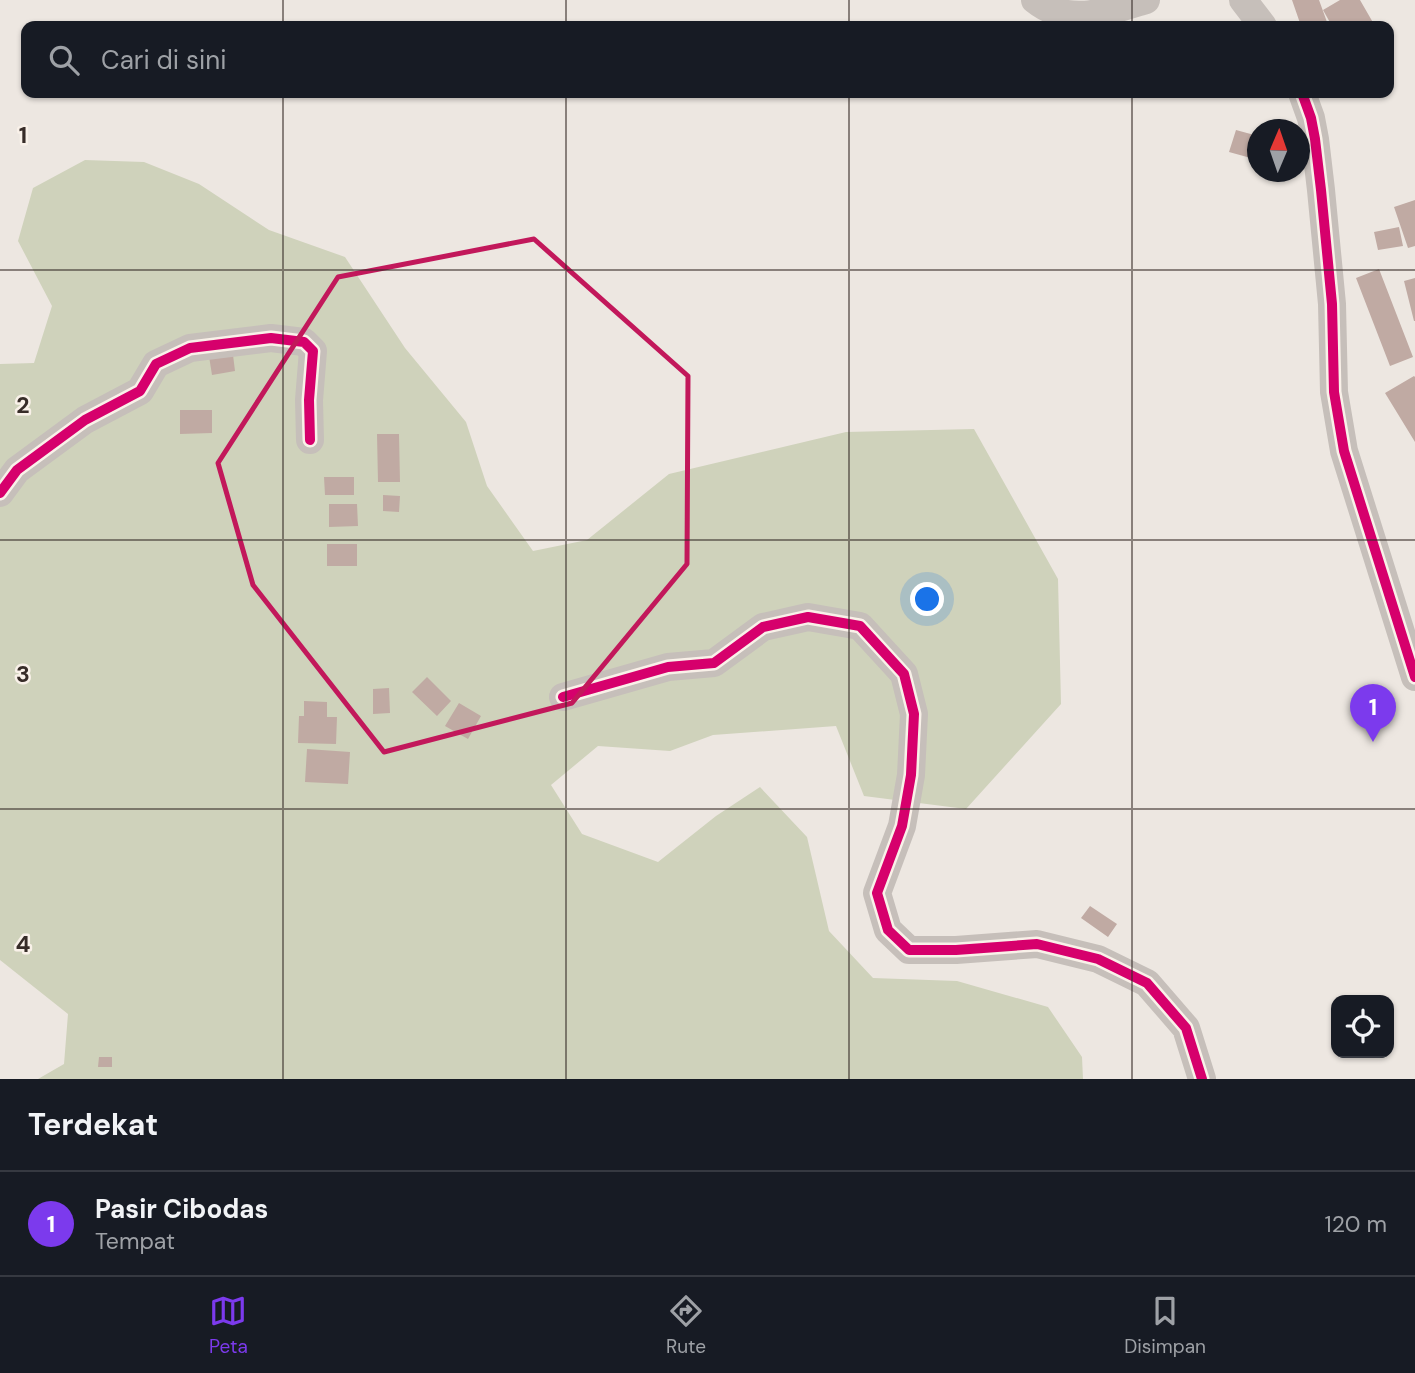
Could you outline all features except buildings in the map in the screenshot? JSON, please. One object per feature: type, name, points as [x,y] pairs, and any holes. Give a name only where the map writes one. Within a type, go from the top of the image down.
[{"type":"street","points":[[1053,4],[1083,16],[1146,0]]},
{"type":"street","points":[[1243,0],[1259,21]]},
{"type":"street","points":[[1304,98],[1315,139],[1321,190],[1332,304],[1334,392],[1338,420],[1344,451],[1415,677]]},
{"type":"street","points":[[0,493],[17,470],[85,420],[140,391],[156,364],[190,348],[271,338],[304,342],[313,351],[309,400],[310,440]]},
{"type":"street","points":[[563,697],[668,667],[714,663],[763,627],[808,617],[860,626],[904,674],[914,714],[911,775],[902,826],[877,893],[888,930],[909,950],[956,950],[1037,944],[1098,959],[1147,983],[1155,992],[1186,1028],[1202,1079]]},
{"type":"highlighted area","points":[[534,239],[688,376],[687,564],[572,703],[384,752],[253,585],[218,463],[338,277]]},
{"type":"green space","points":[[85,160],[144,162],[199,184],[269,230],[345,257],[405,348],[466,422],[487,486],[533,551],[587,540],[669,474],[846,432],[974,429],[1058,579],[1061,704],[966,809],[864,796],[836,726],[713,735],[670,751],[598,746],[551,785],[582,834],[658,862],[716,816],[760,787],[807,837],[829,931],[873,978],[957,981],[1048,1007],[1082,1057],[1083,1079],[38,1079],[64,1064],[68,1014],[0,960],[0,364],[34,363],[52,306],[18,241],[33,188]]},
{"type":"cycle path","points":[[1304,98],[1315,139],[1321,190],[1332,304],[1334,392],[1344,451],[1415,677]]},
{"type":"cycle path","points":[[0,493],[17,470],[85,420],[140,391],[156,364],[190,348],[271,338],[304,342],[313,351],[309,400],[310,440]]},
{"type":"cycle path","points":[[563,697],[668,667],[714,663],[763,627],[808,617],[860,626],[904,674],[914,714],[911,775],[902,826],[877,893],[888,930],[909,950],[956,950],[1037,944],[1098,959],[1147,983],[1186,1028],[1202,1079]]},
{"type":"place","name":"Pasir Cibodas","points":[[1373,742]]}]
